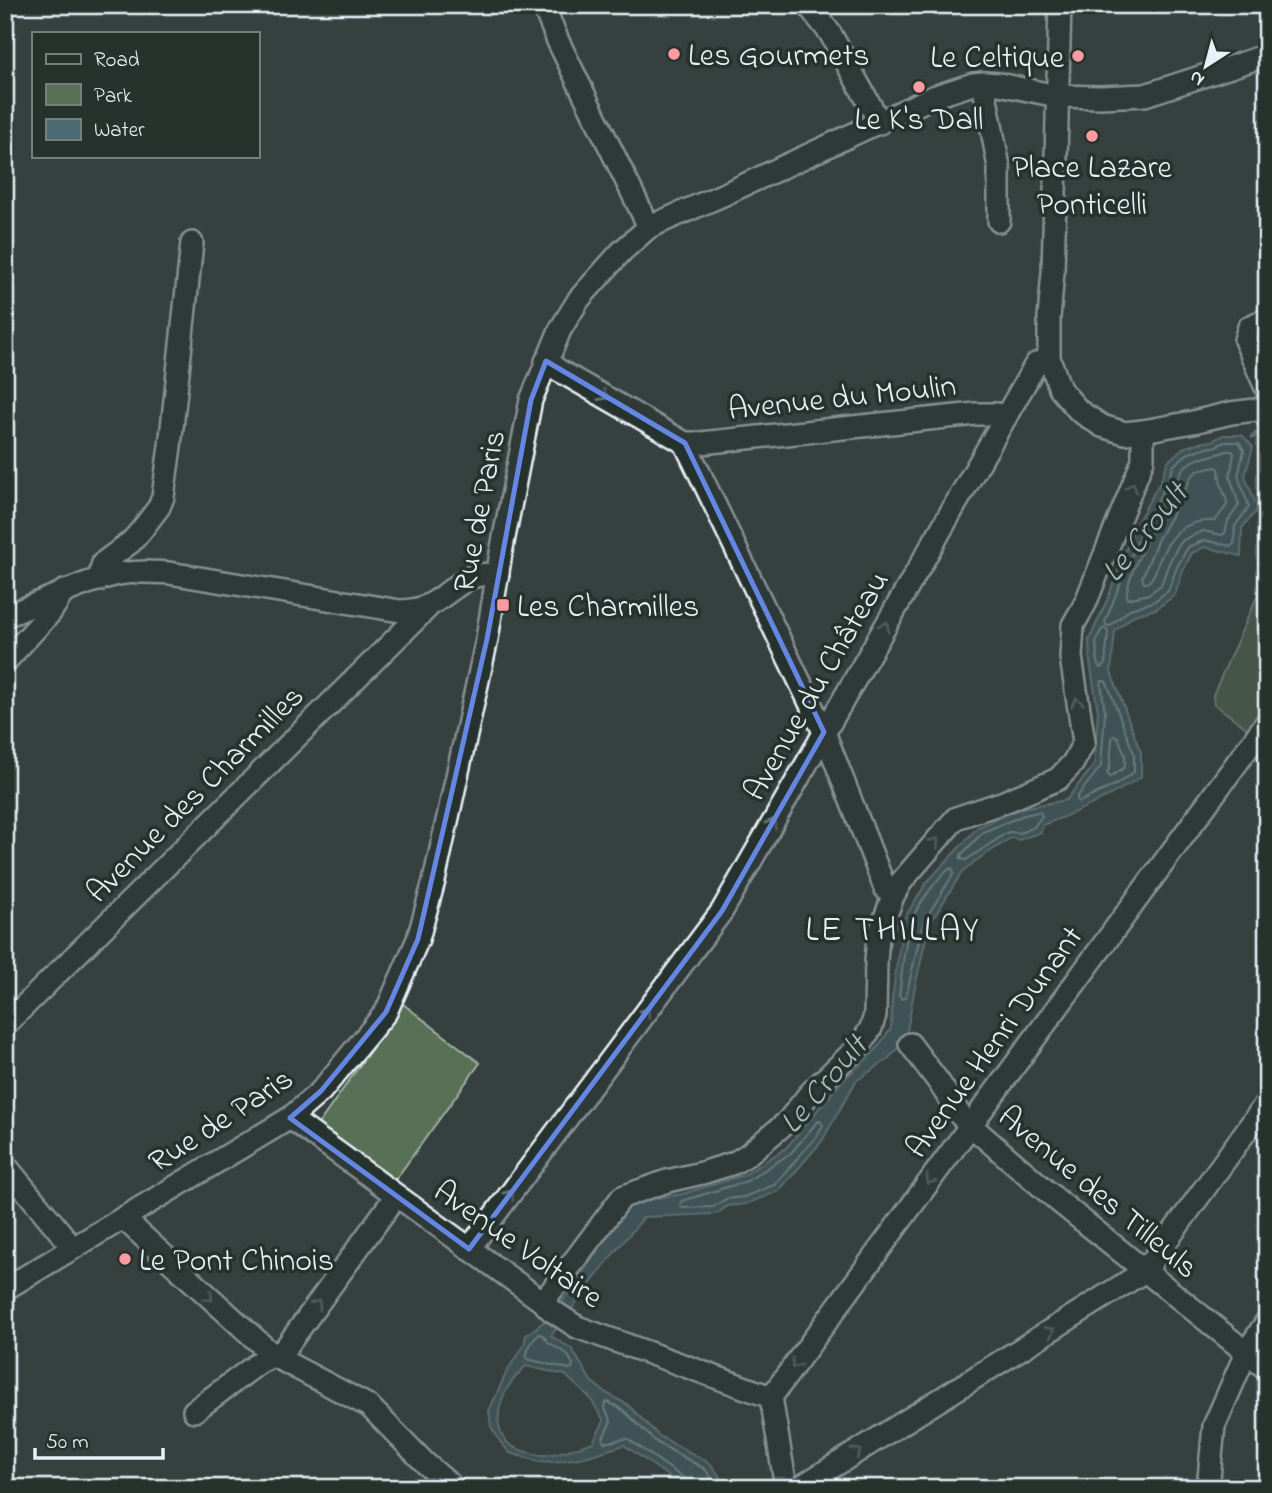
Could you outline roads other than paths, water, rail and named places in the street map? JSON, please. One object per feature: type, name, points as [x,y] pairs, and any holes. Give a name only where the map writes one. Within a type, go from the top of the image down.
[{"type":"street","points":[[543,5],[649,227]]},
{"type":"street","points":[[808,5],[830,33],[880,123]]},
{"type":"street","points":[[1060,5],[1053,272],[1049,318],[1049,358],[1060,389],[1079,411],[1102,426],[1125,433],[1193,422],[1266,403],[1245,340],[1249,327],[1267,319]]},
{"type":"street","name":"Rue de Paris","points":[[5,1289],[290,1118],[321,1091],[386,1012],[418,939],[437,868],[487,639],[531,400],[559,330],[579,299],[622,251],[649,227],[933,97],[973,84],[999,84],[1057,96],[1144,95],[1267,55]]},
{"type":"street","points":[[983,83],[999,167],[999,221]]},
{"type":"street","points":[[99,580],[103,563],[131,542],[159,507],[163,497],[192,243]]},
{"type":"street","name":"Avenue du Château","points":[[469,1249],[722,911],[1036,364],[1049,358]]},
{"type":"street","points":[[546,361],[685,443],[824,732],[885,887],[893,896]]},
{"type":"street","name":"Avenue du Moulin","points":[[685,443],[976,414],[1006,417]]},
{"type":"street","points":[[554,1311],[622,1197],[667,1181],[734,1163],[747,1155],[787,1122],[810,1093],[861,1044],[875,1015],[878,937],[893,896],[901,882],[956,818],[1004,802],[1058,779],[1073,763],[1084,742],[1071,657],[1073,625],[1085,604],[1143,460],[1143,432]]},
{"type":"street","points":[[5,616],[64,591],[99,580],[146,572],[169,573],[400,611],[428,607]]},
{"type":"street","name":"Avenue des Charmilles","points":[[5,1025],[428,607],[473,576],[498,574]]},
{"type":"street","points":[[5,662],[50,613],[64,591]]},
{"type":"street","name":"Avenue Henri Dunant","points":[[771,1397],[1267,722]]},
{"type":"street","name":"Avenue des Tilleuls","points":[[909,1044],[970,1125],[1057,1200],[1267,1369]]},
{"type":"street","points":[[799,1488],[1145,1271],[1267,1102]]},
{"type":"street","name":"Avenue Voltaire","points":[[290,1118],[554,1311],[588,1331],[771,1397]]},
{"type":"street","points":[[5,1165],[71,1249]]},
{"type":"street","points":[[194,1411],[260,1362],[284,1350],[396,1196]]},
{"type":"street","points":[[123,1218],[274,1356],[369,1406],[426,1464],[454,1488]]},
{"type":"street","points":[[1208,1488],[1214,1426],[1246,1353],[1267,1321]]},
{"type":"street","points":[[771,1397],[786,1488]]},
{"type":"water","points":[[1223,435],[1242,435],[1253,447],[1245,476],[1258,509],[1242,528],[1241,556],[1205,547],[1192,553],[1175,595],[1156,609],[1134,615],[1115,631],[1111,672],[1141,753],[1141,777],[1094,804],[1043,825],[1041,832],[1019,840],[1011,838],[974,862],[961,874],[929,925],[905,1041],[888,1059],[856,1081],[822,1141],[779,1191],[746,1204],[728,1206],[716,1214],[644,1217],[551,1336],[572,1349],[591,1381],[627,1404],[659,1436],[710,1463],[728,1488],[685,1488],[624,1445],[585,1457],[555,1462],[537,1461],[510,1453],[491,1427],[489,1411],[507,1371],[524,1345],[526,1335],[546,1320],[565,1298],[629,1206],[642,1200],[682,1194],[744,1175],[786,1148],[841,1082],[874,1052],[891,1028],[892,999],[903,920],[927,882],[978,827],[1022,808],[1066,800],[1094,765],[1098,712],[1089,640],[1134,528],[1160,482],[1168,461],[1183,448],[1212,441]],"holes":[[[526,1366],[565,1375],[590,1398],[604,1421],[593,1442],[563,1452],[542,1455],[523,1451],[505,1440],[499,1422],[501,1402],[505,1392]]]},
{"type":"waterway","name":"Le Croult","points":[[1253,437],[1261,430]]},
{"type":"place","name":"Les Gourmets","points":[[674,54]]},
{"type":"place","name":"Le Celtique","points":[[1078,56]]},
{"type":"place","name":"Le K's Dall","points":[[919,87]]},
{"type":"place","name":"Place Lazare Ponticelli","points":[[1092,136]]},
{"type":"place","name":"Les Charmilles","points":[[503,605]]},
{"type":"place","name":"Le Pont Chinois","points":[[125,1259]]},
{"type":"district","name":"LE THILLAY","points":[[893,928]]}]
